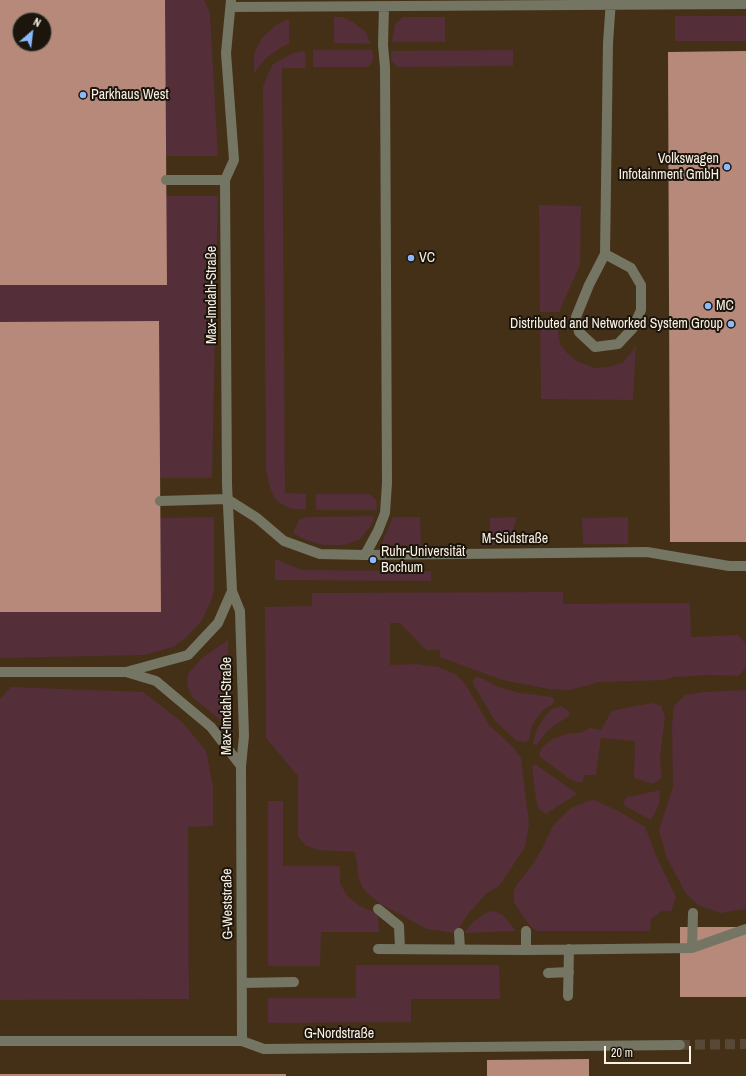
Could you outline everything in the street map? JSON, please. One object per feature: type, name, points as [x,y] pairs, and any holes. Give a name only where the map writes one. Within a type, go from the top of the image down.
[{"type":"street","points":[[605,254],[631,268],[641,285],[641,310],[633,328],[618,344],[596,347],[579,332],[576,317],[589,285],[605,254],[608,43],[611,2]]},
{"type":"street","points":[[231,4],[384,6],[611,2],[746,4]]},
{"type":"street","name":"Max-Imdahl-Straße","points":[[231,4],[226,53],[234,160],[225,180],[227,498],[232,591],[240,611],[244,736],[241,766]]},
{"type":"street","points":[[364,554],[378,531],[386,513],[385,67],[382,45],[384,6]]},
{"type":"street","points":[[166,180],[225,180]]},
{"type":"street","points":[[160,501],[227,498]]},
{"type":"street","name":"M-Südstraße","points":[[227,498],[257,518],[284,541],[320,554],[647,552],[729,566],[746,566]]},
{"type":"street","name":"Max-Imdahl-Straße","points":[[0,672],[126,672],[188,654],[218,623],[232,591]]},
{"type":"street","name":"Max-Imdahl-Straße","points":[[126,672],[156,681],[211,727],[241,766]]},
{"type":"street","name":"G-Weststraße","points":[[241,766],[242,1041]]},
{"type":"street","points":[[378,909],[400,926],[400,949]]},
{"type":"street","points":[[692,948],[693,912]]},
{"type":"street","points":[[378,949],[526,950],[692,948],[746,929]]},
{"type":"street","points":[[526,931],[526,950]]},
{"type":"street","points":[[459,933],[460,949]]},
{"type":"street","points":[[568,996],[569,949]]},
{"type":"street","points":[[548,973],[569,972]]},
{"type":"street","points":[[242,983],[294,982]]},
{"type":"street","name":"G-Nordstraße","points":[[0,1041],[242,1041],[264,1049],[680,1045]]},
{"type":"shaded area","name":"Ruhr-Universität Bochum","points":[[0,0],[746,0],[746,1076],[0,1076]]},
{"type":"shaded area","points":[[165,0],[204,0],[210,13],[218,156],[165,156]]},
{"type":"shaded area","points":[[675,16],[746,16],[746,41],[675,41]]},
{"type":"shaded area","points":[[334,17],[343,17],[353,22],[365,31],[371,44],[334,43]]},
{"type":"shaded area","points":[[403,17],[445,17],[445,42],[392,42],[395,24]]},
{"type":"shaded area","points":[[289,19],[289,44],[266,58],[254,73],[254,54],[262,38],[276,25]]},
{"type":"shaded area","points":[[313,50],[372,50],[374,57],[371,64],[367,67],[313,67]]},
{"type":"shaded area","points":[[513,50],[513,66],[398,67],[392,62],[391,57],[391,51]]},
{"type":"shaded area","points":[[305,51],[306,68],[282,68],[285,493],[306,494],[306,509],[292,509],[276,500],[270,488],[266,469],[263,87],[273,64],[293,53]]},
{"type":"shaded area","points":[[166,196],[218,196],[212,478],[160,478],[0,322],[0,285]]},
{"type":"shaded area","points":[[539,205],[581,206],[580,265],[559,312],[540,312]]},
{"type":"shaded area","points":[[540,322],[559,323],[558,331],[560,344],[567,353],[577,361],[594,368],[608,367],[622,363],[632,352],[636,344],[633,400],[541,399]]},
{"type":"shaded area","points":[[316,494],[370,494],[376,500],[377,510],[316,510]]},
{"type":"shaded area","points":[[375,516],[370,527],[359,540],[343,545],[324,545],[306,540],[293,533],[299,520],[306,517]]},
{"type":"shaded area","points":[[214,517],[214,587],[212,599],[202,620],[187,637],[173,647],[144,655],[0,658],[0,612],[161,612],[160,518]]},
{"type":"shaded area","points":[[393,517],[420,517],[421,545],[381,545]]},
{"type":"shaded area","points":[[517,517],[512,534],[501,543],[490,546],[490,518]]},
{"type":"shaded area","points":[[628,517],[628,544],[583,544],[582,518]]},
{"type":"shaded area","points":[[275,559],[302,570],[431,571],[431,581],[275,580]]},
{"type":"shaded area","points":[[563,592],[563,604],[690,603],[691,637],[738,635],[746,644],[746,667],[739,676],[710,675],[673,677],[665,680],[600,682],[570,690],[549,689],[502,680],[440,657],[440,650],[426,650],[400,623],[390,623],[390,665],[416,664],[438,667],[455,674],[464,682],[489,725],[512,746],[521,758],[529,824],[525,847],[499,886],[487,893],[467,915],[456,933],[427,929],[379,903],[364,890],[359,879],[355,852],[319,850],[306,846],[298,836],[298,776],[266,738],[265,607],[312,606],[312,593]]},
{"type":"shaded area","points":[[228,640],[229,727],[192,697],[187,685],[188,674],[202,658]]},
{"type":"shaded area","points":[[479,677],[501,688],[520,693],[552,697],[555,701],[544,709],[538,716],[532,726],[529,739],[526,742],[517,741],[495,721],[472,682],[475,678]]},
{"type":"shaded area","points":[[11,687],[143,692],[183,723],[206,751],[213,787],[213,826],[188,827],[189,999],[0,1000],[0,699]]},
{"type":"shaded area","points":[[746,690],[746,909],[720,913],[698,905],[686,894],[666,856],[659,830],[673,787],[672,725],[674,706],[685,695],[704,692]]},
{"type":"shaded area","points":[[653,703],[661,706],[665,717],[660,756],[662,778],[653,784],[634,778],[635,741],[601,738],[596,775],[585,775],[582,783],[571,780],[539,756],[541,749],[554,738],[570,733],[581,733],[590,728],[601,730],[611,712],[619,709]]},
{"type":"shaded area","points":[[561,706],[567,710],[570,715],[548,730],[536,746],[533,743],[537,729],[545,716],[552,709]]},
{"type":"shaded area","points":[[535,764],[577,794],[546,814],[538,808],[532,767]]},
{"type":"shaded area","points":[[660,790],[659,805],[651,820],[625,806],[623,801],[628,797]]},
{"type":"shaded area","points":[[595,800],[622,813],[645,827],[657,858],[676,897],[671,911],[662,911],[651,919],[650,931],[537,931],[530,926],[514,902],[514,891],[542,849],[553,826],[571,808],[588,801]]},
{"type":"shaded area","points":[[268,801],[283,801],[283,866],[340,866],[340,883],[347,896],[360,906],[378,914],[379,932],[321,932],[320,966],[268,966]]},
{"type":"shaded area","points":[[494,911],[503,915],[516,931],[464,933],[472,923],[485,913]]},
{"type":"shaded area","points":[[356,965],[499,965],[500,999],[411,999],[411,1022],[268,1023],[268,998],[356,998]]},
{"type":"building","name":"Parkhaus West","points":[[0,0],[165,0],[167,285],[0,285]]},
{"type":"building","name":"MC","points":[[746,51],[746,542],[670,542],[668,52]]},
{"type":"building","points":[[159,321],[161,612],[0,612],[0,322]]},
{"type":"building","points":[[680,927],[746,927],[746,997],[680,997]]},
{"type":"building","points":[[589,1059],[589,1076],[487,1076],[487,1060]]},
{"type":"building","points":[[0,1074],[286,1074],[286,1076],[0,1076]]},
{"type":"tunnel","points":[[680,1045],[746,1044]]},
{"type":"place","name":"Parkhaus West","points":[[83,95]]},
{"type":"place","name":"Volkswagen Infotainment GmbH","points":[[727,167]]},
{"type":"place","name":"VC","points":[[411,258]]},
{"type":"place","name":"MC","points":[[708,306]]},
{"type":"place","name":"Distributed and Networked System Group","points":[[731,324]]},
{"type":"place","name":"Ruhr-Universität Bochum","points":[[373,560]]}]
